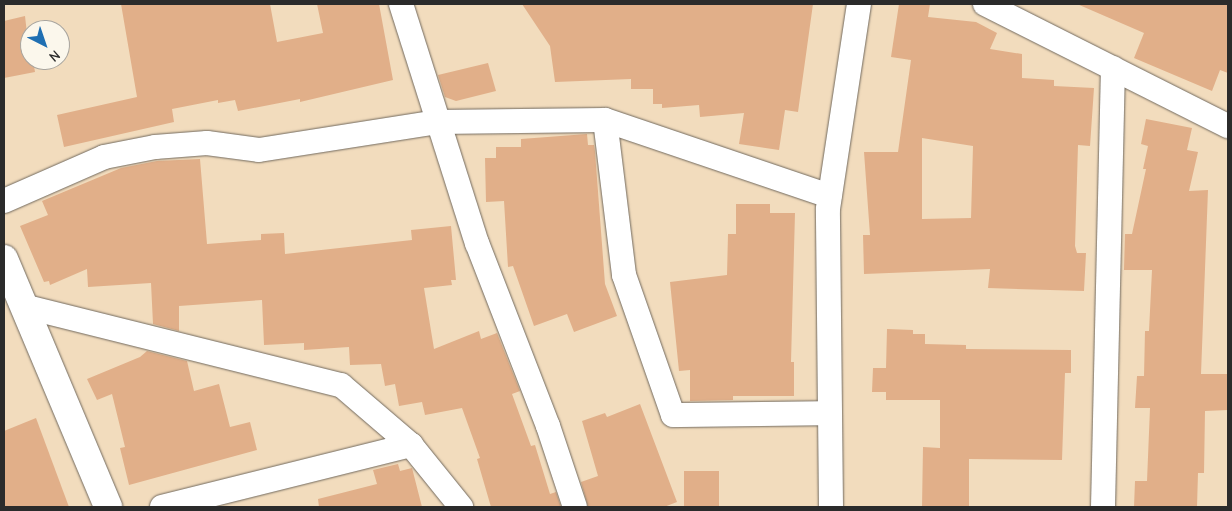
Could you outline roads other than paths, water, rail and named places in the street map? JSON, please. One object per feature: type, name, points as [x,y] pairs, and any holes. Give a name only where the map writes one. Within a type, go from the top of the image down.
[{"type":"street","points":[[401,4],[477,243],[551,434],[575,507]]},
{"type":"street","points":[[831,507],[829,196],[860,4]]},
{"type":"street","points":[[985,4],[1228,126]]},
{"type":"street","points":[[1103,507],[1113,68]]},
{"type":"street","points":[[605,120],[624,275],[673,415],[830,413]]},
{"type":"street","points":[[4,201],[104,157],[155,147],[206,143],[258,150],[437,122],[605,120],[829,196]]},
{"type":"street","points":[[4,259],[108,507]]},
{"type":"street","points":[[23,306],[341,385],[411,445],[461,507]]},
{"type":"street","points":[[162,507],[411,445]]}]
